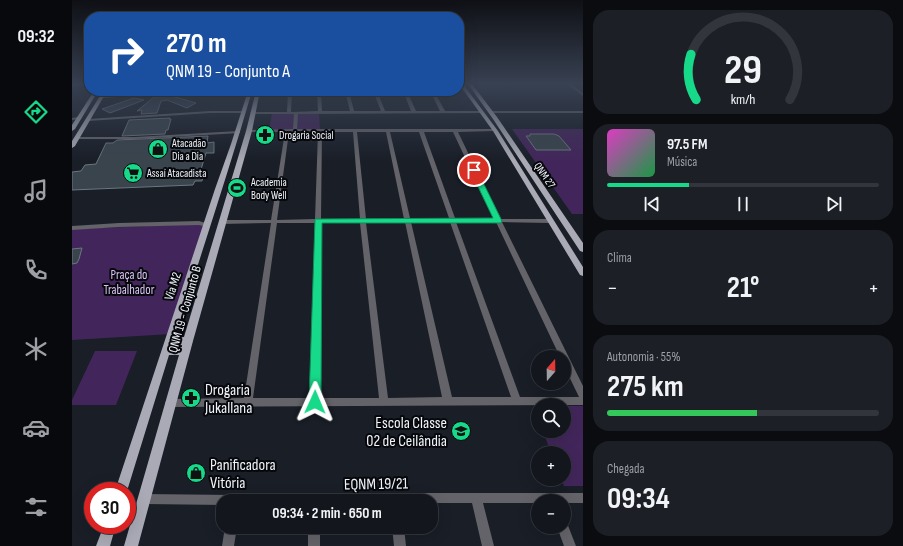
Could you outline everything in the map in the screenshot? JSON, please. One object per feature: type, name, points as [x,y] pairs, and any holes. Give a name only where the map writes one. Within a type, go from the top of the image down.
[{"type":"main road","points":[[72,128],[84,109]]},
{"type":"main road","points":[[87,109],[94,110]]},
{"type":"main road","name":"Via M2","points":[[124,482],[168,347],[205,222],[238,132],[249,109]]},
{"type":"main road","points":[[479,109],[506,147],[512,149],[514,147]]},
{"type":"main road","name":"QNM 27","points":[[488,109],[583,249]]},
{"type":"main road","points":[[72,146],[94,110]]},
{"type":"main road","name":"Via M2","points":[[243,149],[249,131],[248,113]]},
{"type":"main road","points":[[494,131],[583,273]]},
{"type":"main road","points":[[232,148],[238,150],[243,149]]},
{"type":"main road","name":"QNM 19 - Conjunto B","points":[[170,403],[243,149]]},
{"type":"main road","points":[[537,201],[543,199],[547,201],[558,217],[567,226]]},
{"type":"main road","points":[[550,222],[562,234],[573,251],[578,253],[583,252]]},
{"type":"main road","points":[[168,347],[188,341]]},
{"type":"main road","points":[[168,347],[185,351]]},
{"type":"main road","points":[[131,546],[170,403]]},
{"type":"main road","points":[[103,546],[107,534]]},
{"type":"street","points":[[88,120],[210,112],[481,112]]},
{"type":"street","points":[[490,112],[583,112]]},
{"type":"street","points":[[294,131],[296,113]]},
{"type":"street","points":[[72,119],[78,118]]},
{"type":"street","points":[[249,131],[494,131]]},
{"type":"street","points":[[248,403],[287,131]]},
{"type":"street","points":[[355,131],[363,221],[384,402]]},
{"type":"street","points":[[388,131],[448,402]]},
{"type":"street","points":[[421,131],[517,401]]},
{"type":"street","points":[[455,131],[583,396]]},
{"type":"street","points":[[77,138],[135,138],[238,132]]},
{"type":"street","points":[[315,402],[320,132]]},
{"type":"street","points":[[222,222],[453,220],[550,222]]},
{"type":"street","points":[[72,228],[205,222]]},
{"type":"street","points":[[170,403],[583,401]]},
{"type":"street","name":"EQNM 19/21","points":[[571,499],[583,498]]},
{"type":"street","name":"EQNM 19/21","points":[[145,499],[216,500]]},
{"type":"street","name":"EQNM 19/21","points":[[438,499],[531,500]]},
{"type":"street","points":[[476,499],[488,546]]},
{"type":"street","points":[[228,546],[230,534]]},
{"type":"street","points":[[314,534],[314,546]]},
{"type":"street","points":[[399,534],[400,546]]},
{"type":"street","points":[[566,534],[570,546]]},
{"type":"green space","points":[[272,114],[319,114],[320,130],[269,130]]},
{"type":"green space","points":[[512,129],[583,129],[583,214],[572,214]]},
{"type":"green space","name":"Praça do Trabalhador","points":[[205,225],[171,334],[72,340],[72,229]]},
{"type":"green space","points":[[95,351],[137,351],[116,405],[72,405],[72,400]]},
{"type":"green space","points":[[571,406],[583,406],[583,486],[571,486],[571,446],[548,446],[546,438],[571,438]]},
{"type":"building","points":[[103,109],[119,109],[110,113]]},
{"type":"building","points":[[139,109],[158,109],[157,113],[141,114],[142,110],[137,111]]},
{"type":"building","points":[[170,118],[168,130],[166,130],[165,134],[122,136],[129,120]]},
{"type":"building","points":[[530,134],[554,134],[559,136],[571,150],[536,150],[526,136],[530,136]]},
{"type":"building","points":[[208,136],[207,143],[214,142],[214,153],[206,153],[199,176],[203,176],[202,181],[195,181],[193,185],[72,190],[72,172],[81,171],[85,165],[96,164],[106,143],[113,143],[117,140]]},
{"type":"building","points":[[82,248],[77,263],[72,264],[72,249]]},
{"type":"place","name":"Drogaria Social","points":[[265,135]]},
{"type":"place","name":"Atacadão Dia a Dia","points":[[158,149]]},
{"type":"place","name":"Assaí Atacadista","points":[[133,173]]},
{"type":"place","name":"Academia Body Well","points":[[237,188]]},
{"type":"place","name":"Drogaria Jukallana","points":[[191,398]]},
{"type":"place","name":"Escola Classe 02 de Ceilândia","points":[[461,431]]},
{"type":"place","name":"Panificadora Vitória","points":[[196,473]]},
{"type":"route","points":[[315,402],[318,221],[498,221],[474,170]]}]
